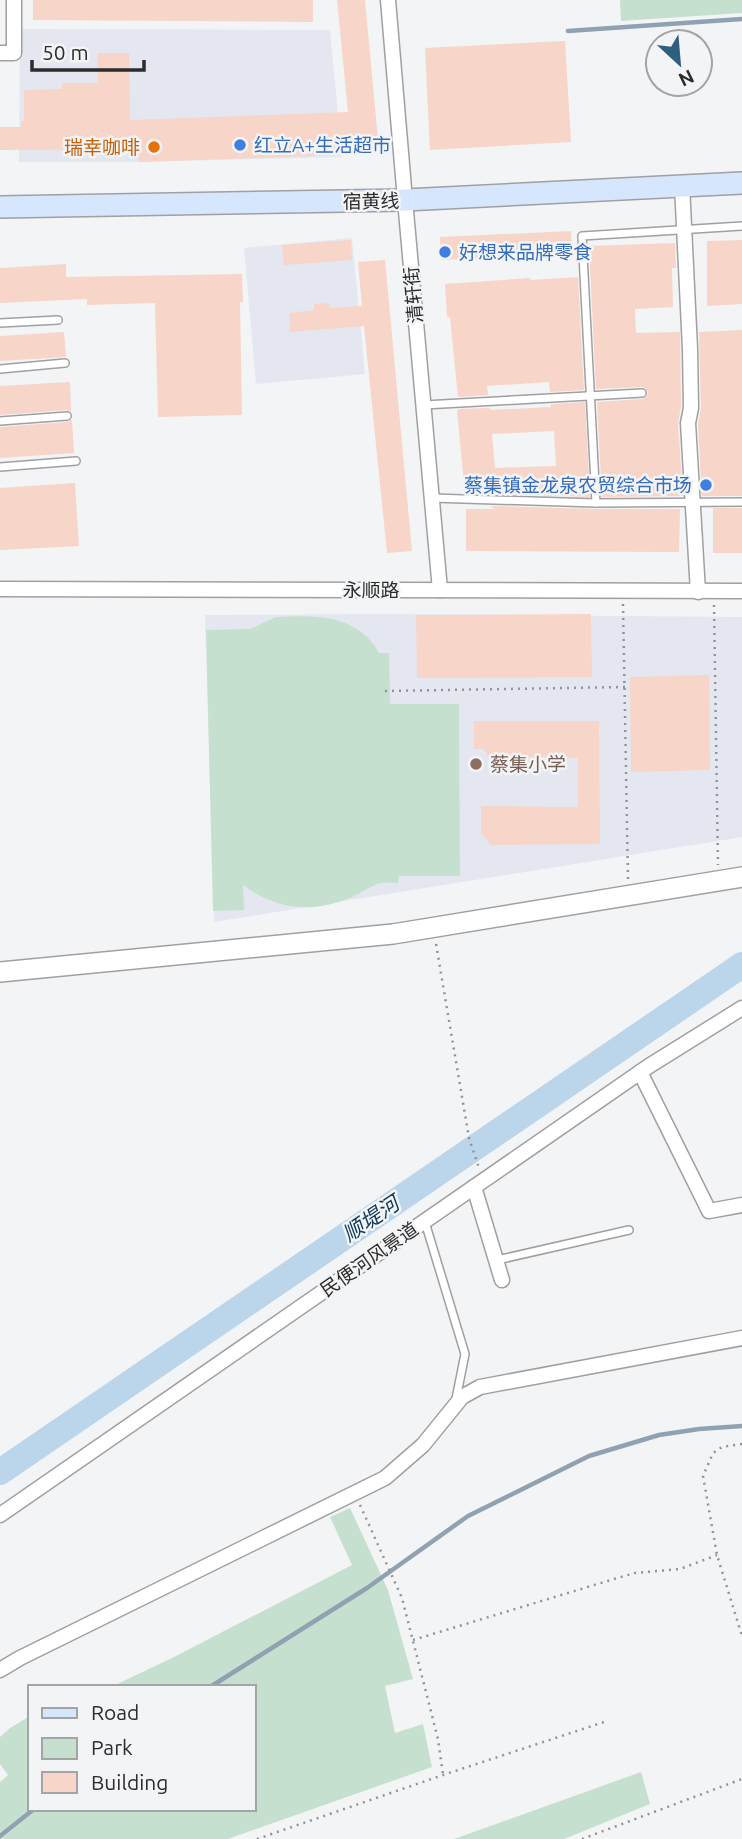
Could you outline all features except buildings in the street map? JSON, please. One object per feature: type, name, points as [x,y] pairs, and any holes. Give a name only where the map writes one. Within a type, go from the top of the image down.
[{"type":"main road","name":"宿黄线","points":[[0,207],[405,200],[742,183]]},
{"type":"street","points":[[0,53],[14,53],[14,0]]},
{"type":"street","name":"清轩街","points":[[388,0],[440,590]]},
{"type":"street","points":[[682,185],[691,378],[688,423],[698,592]]},
{"type":"street","name":"永顺路","points":[[0,589],[742,591]]},
{"type":"street","points":[[0,972],[379,935],[742,877]]},
{"type":"street","name":"民便河风景道","points":[[0,1515],[640,1072],[742,1008]]},
{"type":"street","points":[[640,1072],[709,1211],[742,1205]]},
{"type":"street","points":[[474,1187],[502,1280]]},
{"type":"street","points":[[0,1670],[32,1651],[385,1478],[423,1445],[463,1397],[480,1387],[742,1338]]},
{"type":"lane","points":[[596,503],[582,236],[742,226]]},
{"type":"lane","points":[[0,323],[58,320]]},
{"type":"lane","points":[[0,369],[65,363]]},
{"type":"lane","points":[[424,405],[642,393]]},
{"type":"lane","points":[[0,421],[67,416]]},
{"type":"lane","points":[[0,467],[76,461]]},
{"type":"lane","points":[[432,498],[596,503],[742,502]]},
{"type":"lane","points":[[424,1221],[465,1354],[455,1406]]},
{"type":"lane","points":[[496,1260],[629,1230]]},
{"type":"path","points":[[623,591],[628,894]]},
{"type":"path","points":[[714,592],[718,880]]},
{"type":"path","points":[[385,691],[625,687]]},
{"type":"path","points":[[433,927],[469,1138],[480,1171]]},
{"type":"path","points":[[742,1444],[722,1447],[713,1453],[703,1476],[717,1555],[742,1636]]},
{"type":"path","points":[[354,1494],[402,1598],[438,1739],[443,1775]]},
{"type":"path","points":[[413,1640],[635,1573],[680,1569],[717,1555]]},
{"type":"path","points":[[257,1839],[604,1722]]},
{"type":"path","points":[[582,1839],[742,1779]]},
{"type":"shaded area","points":[[20,29],[330,30],[342,157],[19,162]]},
{"type":"shaded area","points":[[352,238],[365,374],[256,384],[244,248]]},
{"type":"shaded area","name":"蔡集小学","points":[[205,615],[742,617],[742,837],[214,922]]},
{"type":"green space","points":[[620,0],[742,0],[742,13],[621,21]]},
{"type":"green space","points":[[276,617],[320,617],[347,624],[370,640],[379,653],[389,653],[390,704],[459,704],[460,876],[399,876],[398,883],[381,883],[337,902],[309,907],[295,907],[269,900],[243,885],[244,910],[213,911],[206,630],[250,629]]},
{"type":"green space","points":[[350,1508],[388,1590],[413,1679],[385,1686],[395,1733],[423,1724],[432,1767],[228,1839],[0,1839],[0,1782],[8,1775],[0,1764],[0,1737],[28,1717],[28,1811],[256,1811],[256,1685],[115,1685],[352,1565],[330,1517]]},
{"type":"green space","points":[[641,1772],[650,1804],[564,1839],[454,1839]]},
{"type":"waterway","points":[[568,31],[742,19]]},
{"type":"waterway","name":"顺堤河","points":[[0,1472],[742,965]]},
{"type":"waterway","points":[[213,1685],[367,1588],[468,1516],[589,1456],[659,1435],[742,1426]]},
{"type":"waterway","points":[[0,1836],[31,1811]]},
{"type":"place","name":"红立A+生活超市","points":[[240,145]]},
{"type":"place","name":"瑞幸咖啡","points":[[154,147]]},
{"type":"place","name":"好想来品牌零食","points":[[445,252]]},
{"type":"place","name":"蔡集镇金龙泉农贸综合市场","points":[[706,485]]},
{"type":"place","name":"蔡集小学","points":[[476,764]]}]
